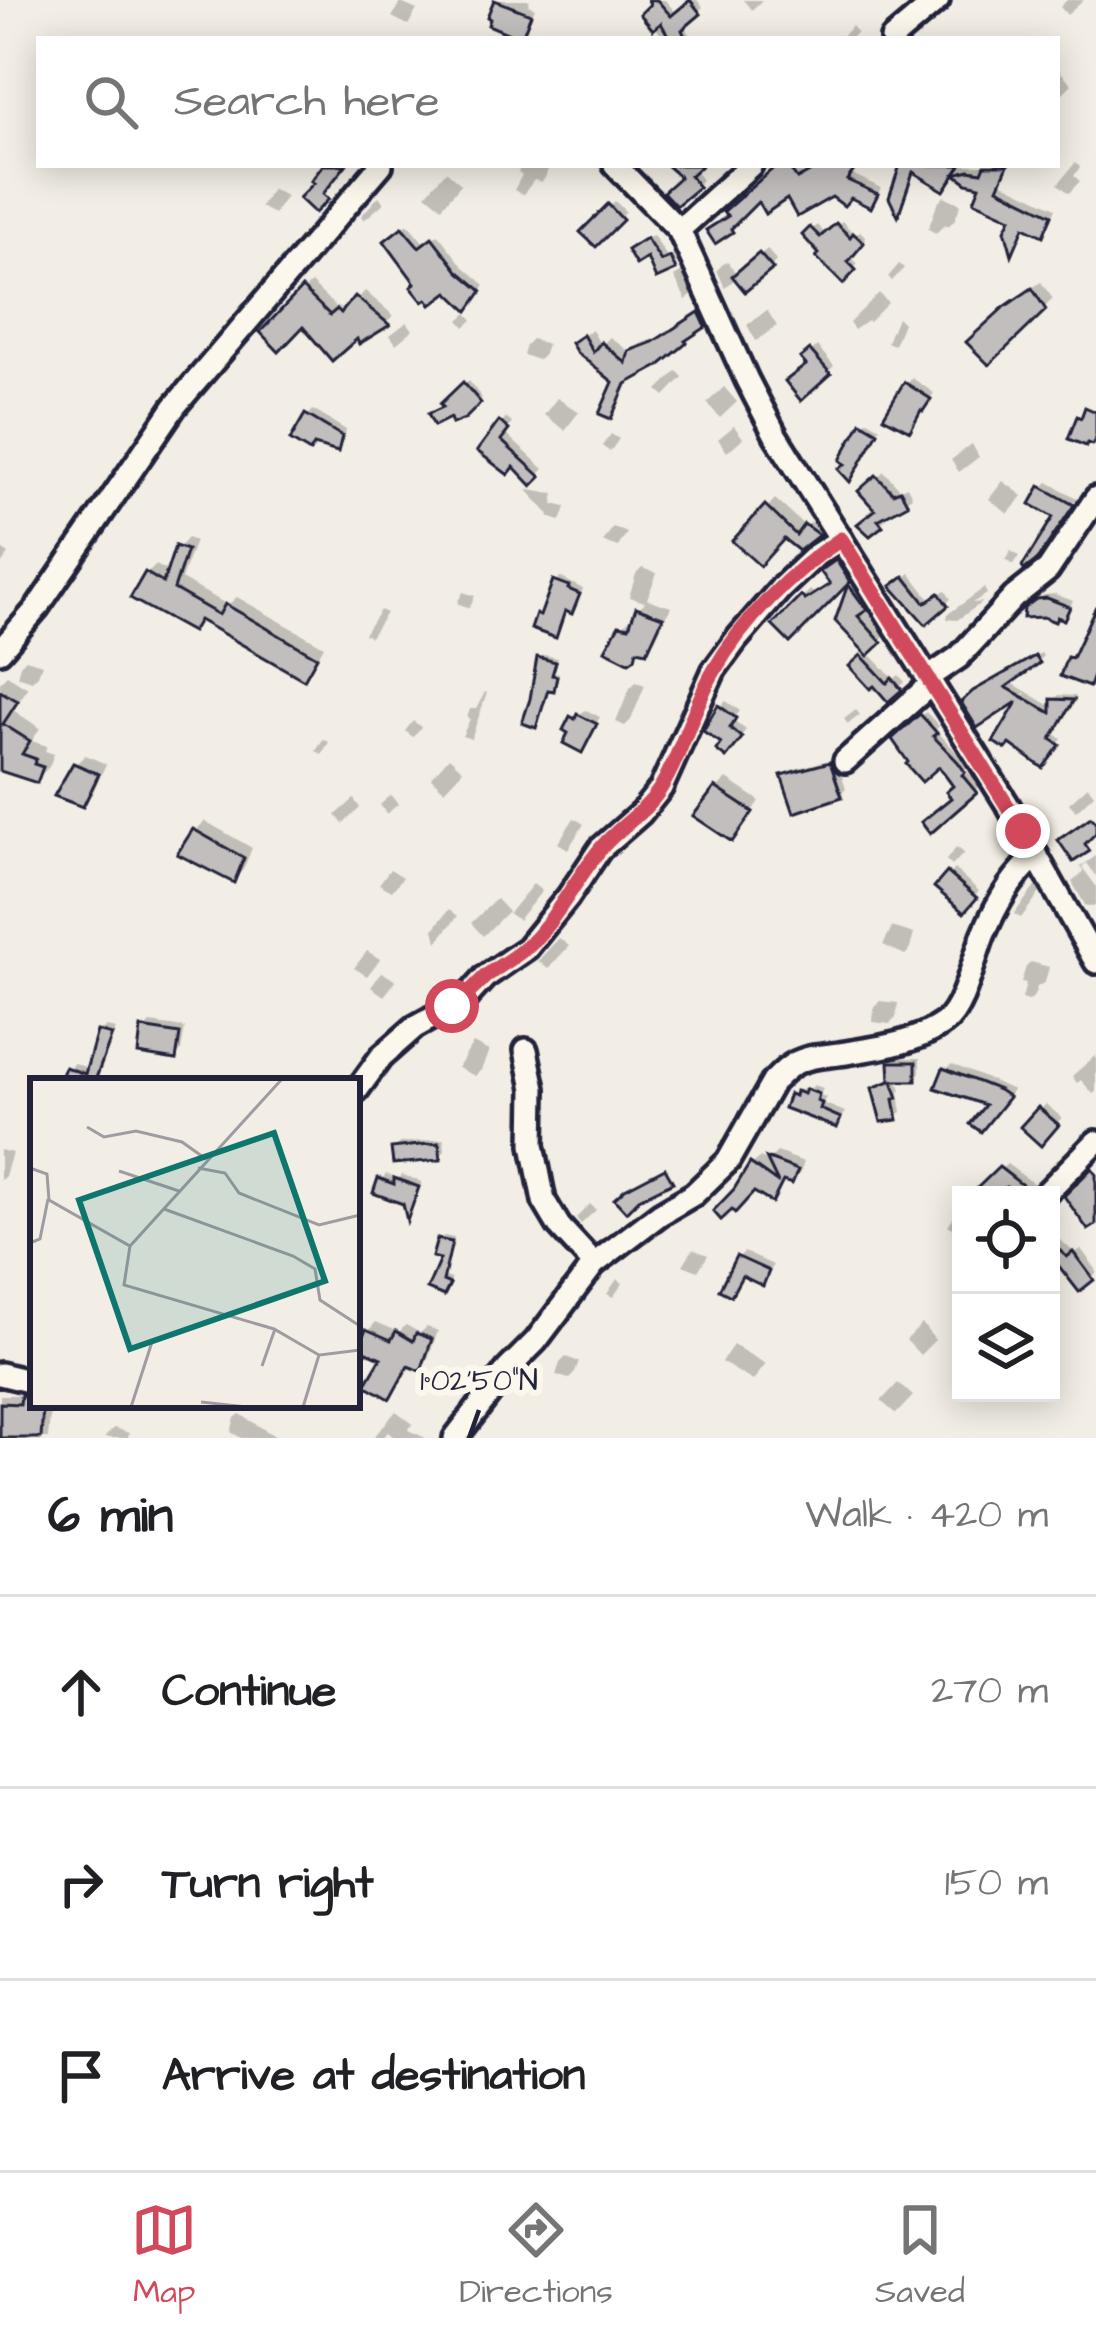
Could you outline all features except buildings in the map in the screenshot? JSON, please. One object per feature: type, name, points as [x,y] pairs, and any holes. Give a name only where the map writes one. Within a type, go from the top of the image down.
[{"type":"street","points":[[896,36],[938,0]]},
{"type":"street","points":[[0,651],[37,608],[175,406],[378,168]]},
{"type":"street","points":[[618,168],[679,230],[761,410],[1037,856],[1087,927],[1096,962]]},
{"type":"street","points":[[679,230],[748,168]]},
{"type":"street","points":[[845,761],[959,657],[1014,597],[1048,570],[1096,498]]},
{"type":"street","points":[[360,1085],[393,1045],[465,999],[485,977],[536,938],[600,849],[661,788],[714,670],[736,640],[781,588],[841,539]]},
{"type":"street","points":[[455,1438],[594,1264],[711,1180],[738,1147],[773,1082],[792,1064],[900,1043],[946,1022],[1006,891],[1037,856]]},
{"type":"street","points":[[526,1050],[534,1089],[533,1145],[543,1197],[560,1226],[594,1264]]},
{"type":"street","points":[[1053,1186],[1096,1142]]},
{"type":"street","points":[[0,1374],[30,1381]]},
{"type":"route","points":[[452,1006],[527,948],[600,849],[641,813],[668,775],[714,670],[781,588],[841,539],[1023,831]]}]
